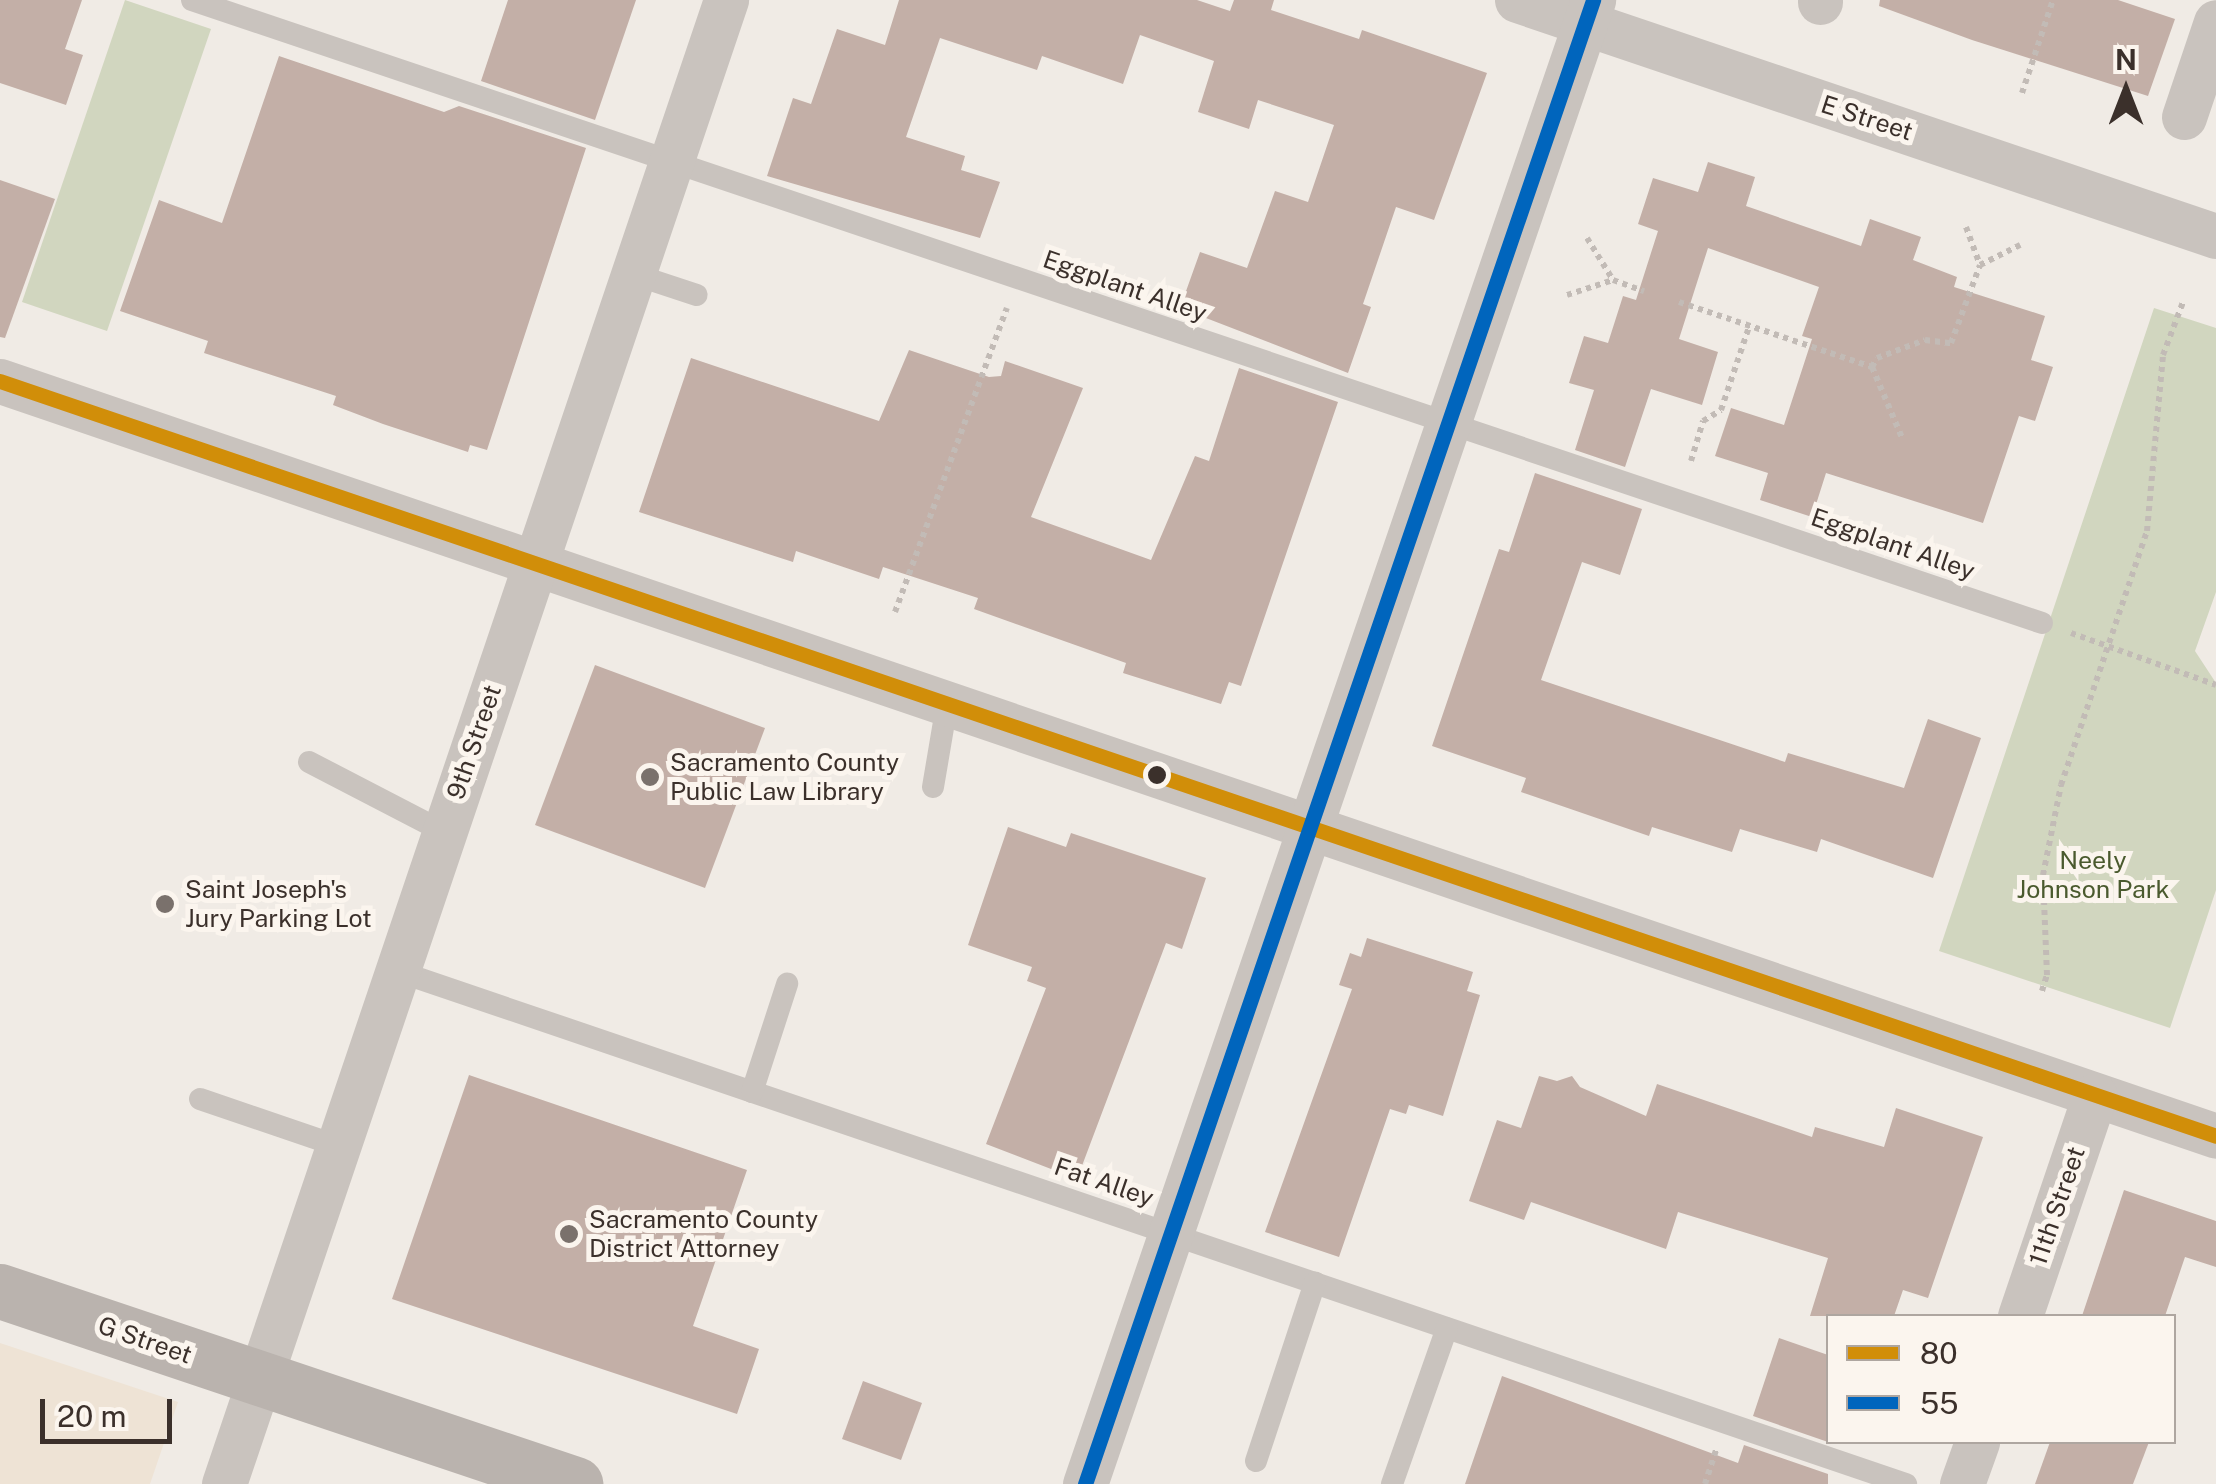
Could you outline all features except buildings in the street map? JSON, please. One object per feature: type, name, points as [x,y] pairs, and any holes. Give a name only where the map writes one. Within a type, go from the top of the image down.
[{"type":"main road","name":"G Street","points":[[0,1291],[574,1484]]},
{"type":"street","name":"9th Street","points":[[224,1484],[726,0]]},
{"type":"street","name":"E Street","points":[[1517,0],[1589,12],[2216,236]]},
{"type":"street","points":[[1085,1484],[1589,12]]},
{"type":"street","points":[[2184,117],[2216,22]]},
{"type":"street","points":[[0,381],[1307,830],[2216,1136]]},
{"type":"street","name":"11th Street","points":[[2021,1314],[2095,1095]]},
{"type":"street","points":[[1962,1484],[1976,1444]]},
{"type":"lane","name":"Eggplant Alley","points":[[192,0],[2042,623]]},
{"type":"lane","points":[[633,274],[697,295]]},
{"type":"lane","points":[[933,787],[947,704]]},
{"type":"lane","points":[[310,762],[444,832]]},
{"type":"lane","name":"Fat Alley","points":[[397,971],[1447,1328],[1662,1410],[1906,1484]]},
{"type":"lane","points":[[752,1092],[788,984]]},
{"type":"lane","points":[[200,1099],[338,1146]]},
{"type":"lane","points":[[1256,1462],[1315,1283]]},
{"type":"lane","points":[[1392,1484],[1447,1328]]},
{"type":"path","points":[[2022,93],[2053,0]]},
{"type":"path","points":[[1872,367],[1878,358],[1926,340],[1951,343],[1980,265],[1966,226]]},
{"type":"path","points":[[1587,238],[1613,280],[1644,292]]},
{"type":"path","points":[[1980,265],[2020,245]]},
{"type":"path","points":[[896,612],[1016,278]]},
{"type":"path","points":[[1567,295],[1613,280]]},
{"type":"path","points":[[1679,302],[1872,367],[1903,440]]},
{"type":"path","points":[[2042,991],[2047,976],[2043,874],[2061,786],[2147,531],[2163,356],[2182,302]]},
{"type":"path","points":[[1691,461],[1703,421],[1721,410],[1748,327]]},
{"type":"path","points":[[2042,623],[2216,685]]},
{"type":"path","points":[[1705,1484],[1718,1444]]},
{"type":"green space","points":[[125,0],[211,29],[107,331],[22,302]]},
{"type":"green space","name":"Neely Johnson Park","points":[[2154,308],[2216,328],[2216,592],[2195,651],[2216,683],[2216,890],[2170,1028],[1939,951]]},
{"type":"shaded area","points":[[0,1343],[178,1402],[150,1484],[0,1484]]},
{"type":"transit line","name":"55","points":[[1085,1484],[1593,0]]},
{"type":"transit line","name":"80","points":[[0,381],[2216,1136]]},
{"type":"place","name":"Sacramento County Public Law Library","points":[[650,777]]},
{"type":"place","name":"Saint Joseph's Jury Parking Lot","points":[[165,904]]},
{"type":"place","name":"Sacramento County District Attorney","points":[[569,1234]]}]
